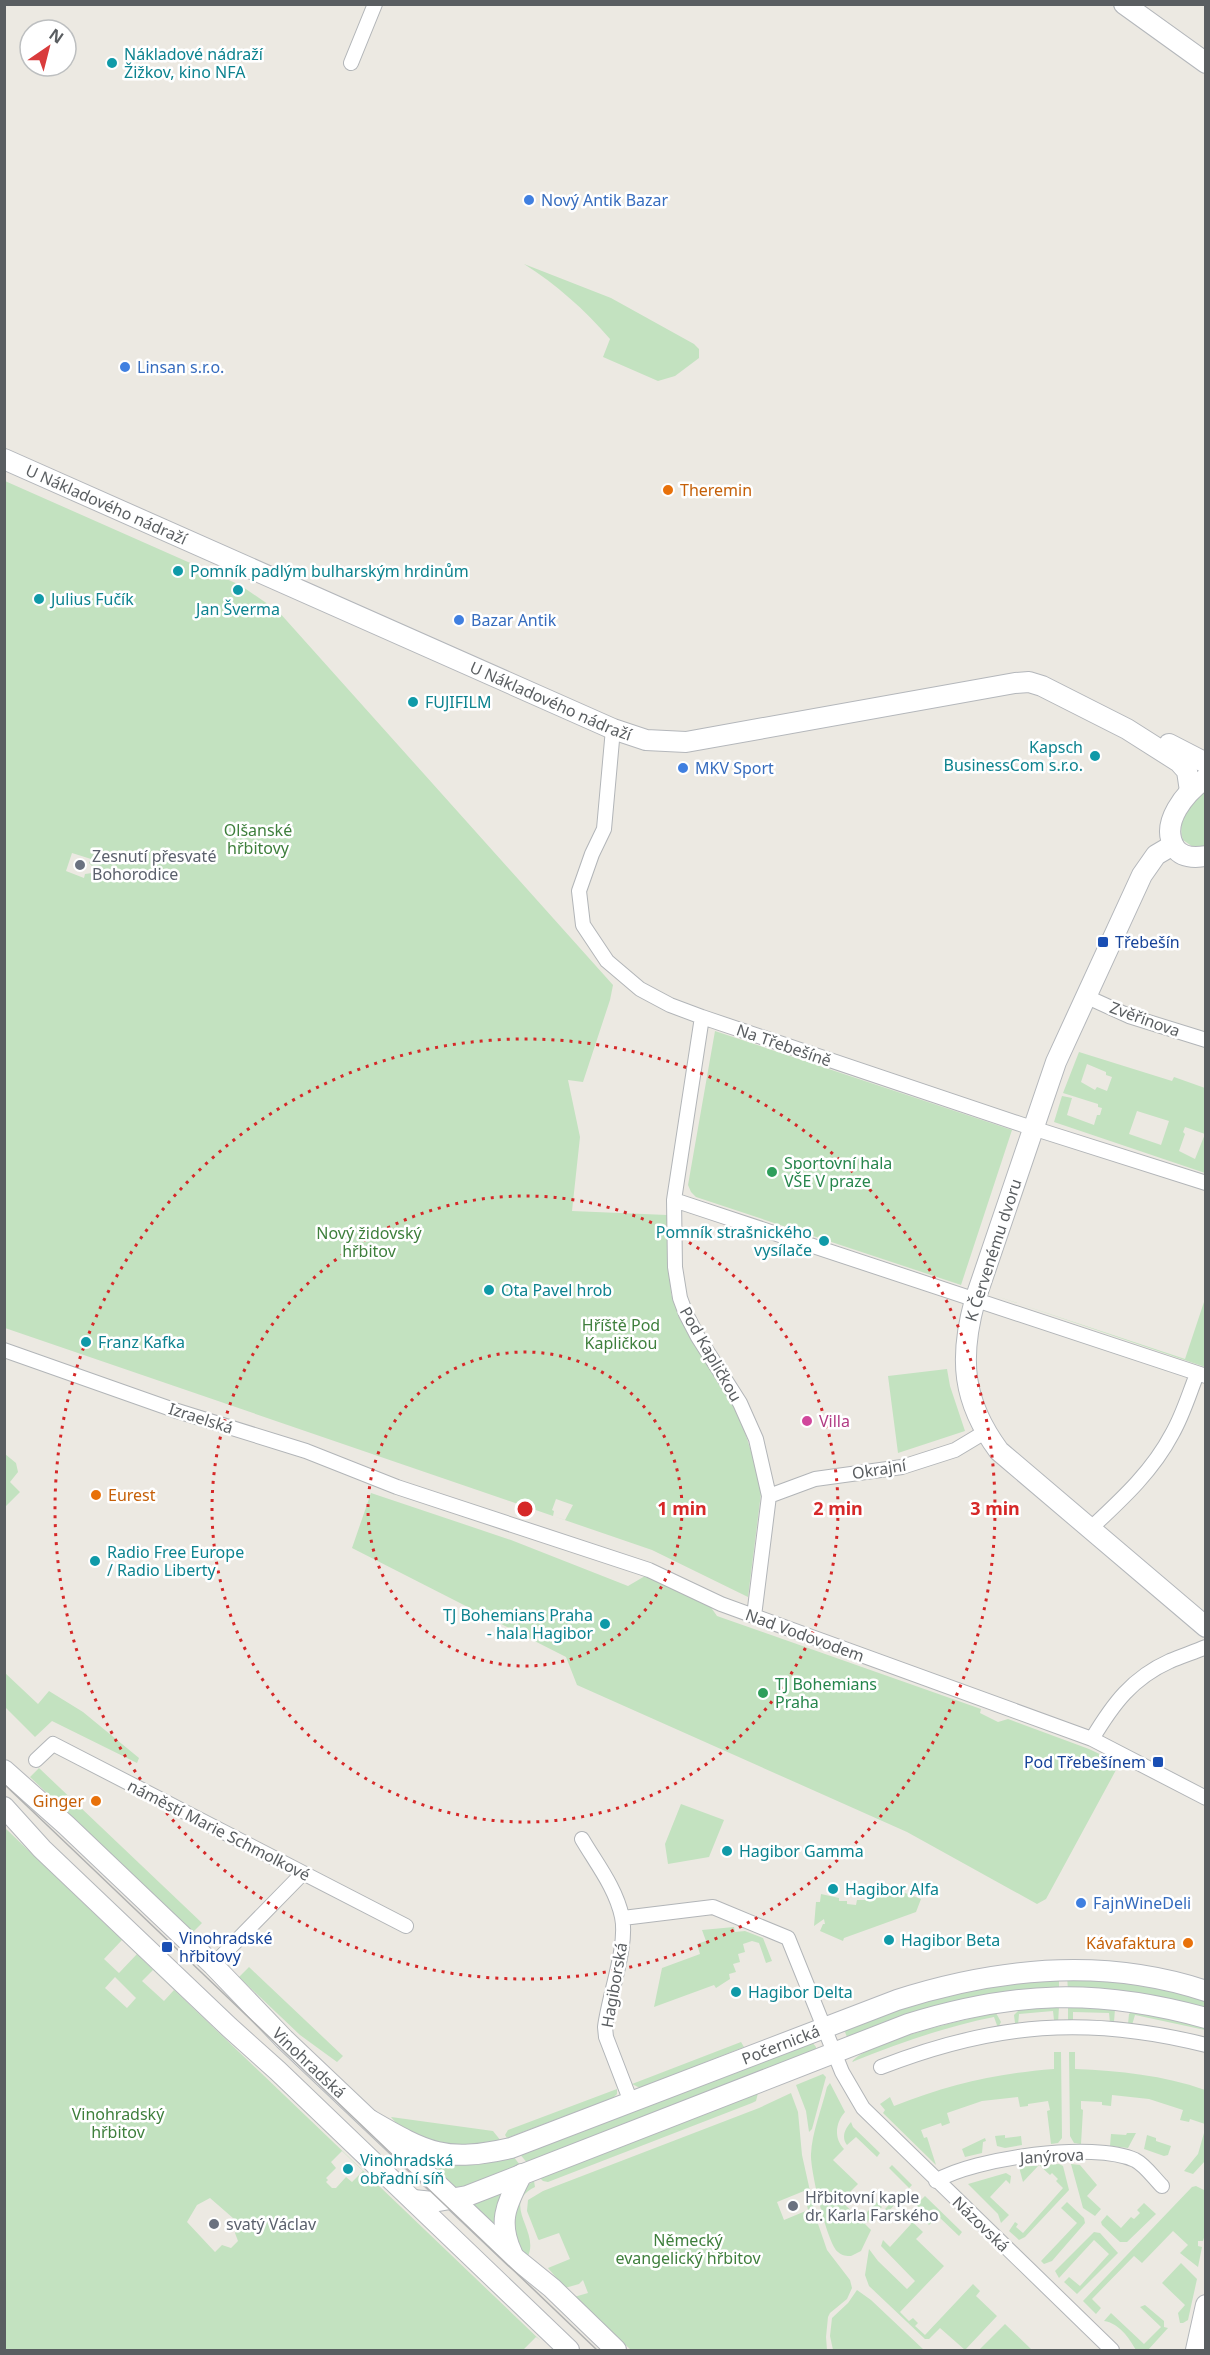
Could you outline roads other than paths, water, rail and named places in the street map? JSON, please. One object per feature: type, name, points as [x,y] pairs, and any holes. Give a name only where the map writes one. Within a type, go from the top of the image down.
[{"type":"street","points":[[351,63],[375,4]]},
{"type":"street","points":[[1124,4],[1206,63]]},
{"type":"street","name":"U Nákladového nádraží","points":[[4,459],[613,729],[646,740],[686,742],[1023,682],[1042,686],[1126,729]]},
{"type":"street","name":"Na Třebešíně","points":[[613,729],[604,829],[579,891],[583,925],[607,961],[640,989],[670,1005],[702,1017],[1032,1128],[1206,1183]]},
{"type":"street","points":[[1126,729],[1161,740],[1206,763]]},
{"type":"street","points":[[1126,729],[1179,762],[1198,785],[1182,801],[1170,830],[1173,845],[1184,855],[1205,857]]},
{"type":"street","name":"K Červenému dvoru","points":[[1173,845],[1156,855],[1149,863],[1056,1062],[975,1299],[968,1327],[965,1364],[973,1405],[985,1432],[999,1451],[1206,1627]]},
{"type":"street","name":"Zvěřinova","points":[[1085,996],[1129,1016],[1206,1040]]},
{"type":"street","name":"Pod Kapličkou","points":[[702,1017],[675,1200],[675,1267],[680,1298],[698,1337],[740,1403],[756,1439],[769,1496],[754,1616]]},
{"type":"street","points":[[675,1200],[1201,1375],[1180,1420],[1156,1461],[1133,1488],[1090,1529]]},
{"type":"street","name":"Izraelská","points":[[4,1350],[174,1410],[306,1451],[397,1487]]},
{"type":"street","name":"Okrajní","points":[[769,1496],[815,1479],[902,1467],[955,1450],[985,1432]]},
{"type":"street","name":"Nad Vodovodem","points":[[397,1487],[649,1570],[721,1604],[1092,1739],[1206,1798]]},
{"type":"street","points":[[1092,1739],[1124,1692],[1170,1661],[1206,1647]]},
{"type":"street","name":"náměstí Marie Schmolkové","points":[[36,1760],[53,1744],[406,1926]]},
{"type":"street","name":"Vinohradská","points":[[4,1770],[66,1825],[213,1965],[284,2039],[515,2258],[552,2288],[616,2350]]},
{"type":"street","name":"Vinohradská","points":[[4,1807],[52,1858],[569,2350]]},
{"type":"street","name":"Hagiborská","points":[[582,1839],[610,1885],[622,1918],[621,1947],[604,2026],[631,2102]]},
{"type":"street","points":[[213,1965],[303,1873]]},
{"type":"street","name":"Názovská","points":[[622,1918],[713,1907],[786,1936],[793,1946],[842,2072],[863,2108],[1112,2350]]},
{"type":"street","name":"Počernická","points":[[370,2120],[419,2147],[440,2154],[480,2155],[511,2148],[937,1987],[1015,1972],[1071,1969],[1134,1974],[1206,1991]]},
{"type":"street","name":"Počernická","points":[[413,2200],[433,2202],[467,2196],[834,2052],[940,2014],[1017,2000],[1090,1997],[1155,2004],[1206,2018]]},
{"type":"street","points":[[881,2067],[959,2040],[1036,2027],[1122,2029],[1206,2045]]},
{"type":"street","name":"Janýrova","points":[[936,2181],[948,2174],[995,2160],[1030,2155],[1085,2153],[1137,2161],[1162,2186]]},
{"type":"street","points":[[515,2258],[504,2227],[504,2213],[522,2174]]},
{"type":"street","points":[[1196,2350],[1205,2310]]},
{"type":"tram line","points":[[4,1784],[597,2350]]},
{"type":"place","name":"Nákladové nádraží Žižkov, kino NFA","points":[[112,63]]},
{"type":"place","name":"Nový Antik Bazar","points":[[529,200]]},
{"type":"place","name":"Linsan s.r.o.","points":[[125,367]]},
{"type":"place","name":"Theremin","points":[[668,490]]},
{"type":"place","name":"Pomník padlým bulharským hrdinům","points":[[178,571]]},
{"type":"place","name":"Jan Šverma","points":[[238,590]]},
{"type":"place","name":"Julius Fučík","points":[[39,599]]},
{"type":"place","name":"Bazar Antik","points":[[459,620]]},
{"type":"place","name":"FUJIFILM","points":[[413,702]]},
{"type":"place","name":"Kapsch BusinessCom s.r.o.","points":[[1095,756]]},
{"type":"place","name":"MKV Sport","points":[[683,768]]},
{"type":"place","name":"Zesnutí přesvaté Bohorodice","points":[[80,865]]},
{"type":"place","name":"Třebešín","points":[[1103,942]]},
{"type":"place","name":"Sportovní hala VŠE V praze","points":[[772,1172]]},
{"type":"place","name":"Pomník strašnického vysílače","points":[[824,1241]]},
{"type":"place","name":"Ota Pavel hrob","points":[[489,1290]]},
{"type":"place","name":"Franz Kafka","points":[[86,1342]]},
{"type":"place","name":"Villa","points":[[807,1421]]},
{"type":"place","name":"Eurest","points":[[96,1495]]},
{"type":"place","name":"Radio Free Europe / Radio Liberty","points":[[95,1561]]},
{"type":"place","name":"TJ Bohemians Praha - hala Hagibor","points":[[605,1624]]},
{"type":"place","name":"TJ Bohemians Praha","points":[[763,1693]]},
{"type":"place","name":"Pod Třebešínem","points":[[1158,1762]]},
{"type":"place","name":"Ginger","points":[[96,1801]]},
{"type":"place","name":"Hagibor Gamma","points":[[727,1851]]},
{"type":"place","name":"Hagibor Alfa","points":[[833,1889]]},
{"type":"place","name":"FajnWineDeli","points":[[1081,1903]]},
{"type":"place","name":"Hagibor Beta","points":[[889,1940]]},
{"type":"place","name":"Kávafaktura","points":[[1188,1943]]},
{"type":"place","name":"Vinohradské hřbitovy","points":[[167,1947]]},
{"type":"place","name":"Hagibor Delta","points":[[736,1992]]},
{"type":"place","name":"Vinohradská obřadní síň","points":[[348,2169]]},
{"type":"place","name":"Hřbitovní kaple dr. Karla Farského","points":[[793,2206]]},
{"type":"place","name":"svatý Václav","points":[[214,2224]]},
{"type":"park label","name":"Olšanské hřbitovy","points":[[258,839]]},
{"type":"park label","name":"Nový židovský hřbitov","points":[[369,1242]]},
{"type":"park label","name":"Hříště Pod Kapličkou","points":[[621,1334]]},
{"type":"park label","name":"Vinohradský hřbitov","points":[[118,2123]]},
{"type":"park label","name":"Německý evangelický hřbitov","points":[[688,2249]]}]
